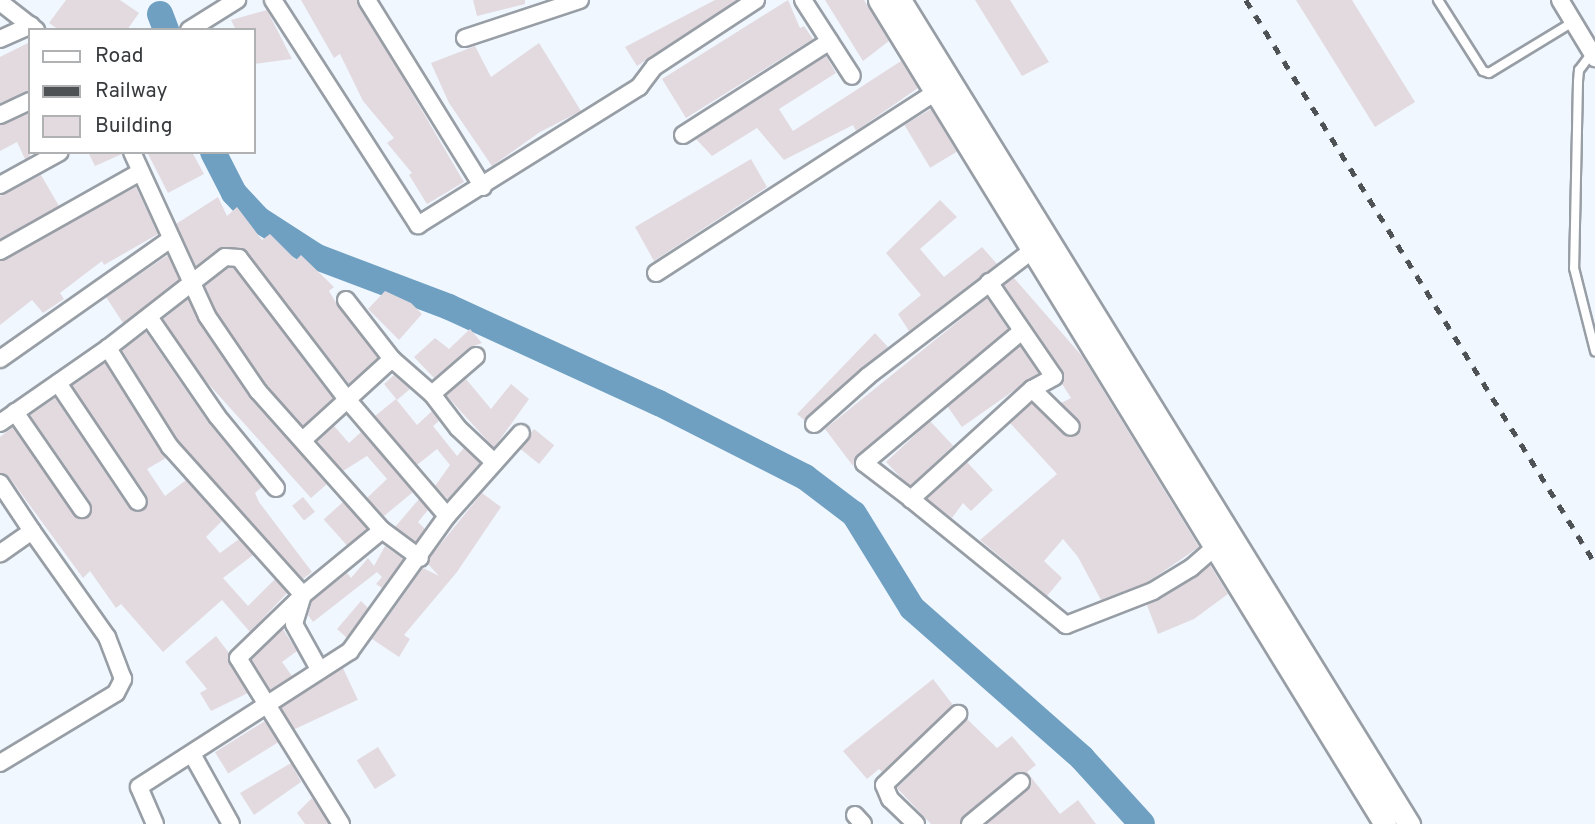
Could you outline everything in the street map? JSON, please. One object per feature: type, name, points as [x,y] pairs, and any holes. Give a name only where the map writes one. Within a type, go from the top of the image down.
[{"type":"street","points":[[192,28],[237,0]]},
{"type":"street","points":[[273,0],[418,225],[484,187],[639,87],[654,66],[756,0]]},
{"type":"street","points":[[367,0],[484,187]]},
{"type":"street","points":[[466,38],[580,0]]},
{"type":"street","points":[[803,0],[852,76]]},
{"type":"street","points":[[879,0],[1385,824]]},
{"type":"street","points":[[900,0],[1409,824]]},
{"type":"street","points":[[1559,0],[1594,55]]},
{"type":"street","points":[[0,2],[33,28]]},
{"type":"street","points":[[0,39],[28,30]]},
{"type":"street","points":[[683,135],[830,41]]},
{"type":"street","points":[[656,273],[936,92]]},
{"type":"street","points":[[0,116],[28,102]]},
{"type":"street","points":[[0,185],[56,154]]},
{"type":"street","points":[[133,154],[171,239],[194,282],[207,316],[258,391],[304,439],[382,530],[420,558]]},
{"type":"street","points":[[0,251],[140,172]]},
{"type":"street","points":[[0,359],[171,239]]},
{"type":"street","points":[[814,424],[869,376],[1032,250]]},
{"type":"street","points":[[0,423],[108,348],[225,257],[239,258],[346,398],[447,516]]},
{"type":"street","points":[[911,499],[1032,388],[1054,377],[989,282]]},
{"type":"street","points":[[346,300],[392,359],[432,394],[458,428],[494,462]]},
{"type":"street","points":[[149,317],[217,416],[276,488]]},
{"type":"street","points":[[1022,331],[864,464],[1066,625],[1153,591],[1215,547]]},
{"type":"street","points":[[108,348],[170,447],[303,595]]},
{"type":"street","points":[[432,394],[476,356]]},
{"type":"street","points":[[304,439],[392,359]]},
{"type":"street","points":[[58,383],[138,502]]},
{"type":"street","points":[[1032,388],[1071,428]]},
{"type":"street","points":[[15,412],[82,509]]},
{"type":"street","points":[[155,824],[139,787],[269,707],[319,669],[350,651],[420,558],[447,516],[521,433]]},
{"type":"street","points":[[0,483],[107,637],[123,679],[116,693],[0,763]]},
{"type":"street","points":[[341,824],[238,658],[303,595],[382,530]]},
{"type":"street","points":[[0,553],[32,531]]},
{"type":"street","points":[[303,595],[294,624],[319,669]]},
{"type":"street","points":[[916,824],[890,799],[884,785],[958,713]]},
{"type":"street","points":[[192,754],[231,824]]},
{"type":"street","points":[[971,824],[1021,782]]},
{"type":"lane","points":[[1438,0],[1483,71],[1489,74],[1573,22]]},
{"type":"lane","points":[[1594,55],[1579,69],[1574,268],[1595,351]]},
{"type":"building","points":[[66,0],[120,0],[139,13],[128,28],[56,28],[49,23]]},
{"type":"building","points":[[301,0],[357,0],[464,182],[427,204],[409,175],[412,173],[387,143],[394,138],[363,101],[340,54],[334,58]]},
{"type":"building","points":[[473,0],[525,0],[525,4],[477,16]]},
{"type":"building","points":[[715,0],[737,0],[637,66],[625,47]]},
{"type":"building","points":[[788,0],[800,28],[804,26],[813,39],[686,118],[662,79]]},
{"type":"building","points":[[825,0],[864,0],[889,41],[863,61]]},
{"type":"building","points":[[975,0],[1010,0],[1049,62],[1022,76]]},
{"type":"building","points":[[1296,0],[1352,0],[1415,102],[1375,127]]},
{"type":"building","points":[[267,10],[292,59],[256,64],[256,28],[235,28],[231,20]]},
{"type":"building","points":[[28,43],[28,92],[0,103],[0,57]]},
{"type":"building","points":[[539,43],[581,111],[540,132],[492,166],[449,103],[431,63],[475,46],[491,77]]},
{"type":"building","points":[[826,56],[836,73],[779,109],[793,131],[901,61],[918,88],[856,131],[853,125],[784,160],[757,128],[712,156],[696,139]]},
{"type":"building","points":[[931,109],[957,152],[930,168],[904,125]]},
{"type":"building","points":[[28,114],[30,157],[25,159],[17,142],[0,151],[0,125]]},
{"type":"building","points":[[89,154],[122,154],[95,166]]},
{"type":"building","points":[[148,154],[193,154],[204,174],[168,193]]},
{"type":"building","points":[[751,159],[767,187],[654,261],[635,227]]},
{"type":"building","points":[[41,175],[59,206],[0,239],[0,196]]},
{"type":"building","points":[[136,187],[158,234],[104,265],[102,261],[60,293],[64,299],[43,313],[32,300],[0,325],[0,261]]},
{"type":"building","points":[[218,197],[227,216],[237,207],[262,240],[270,234],[296,260],[301,255],[334,287],[329,291],[338,306],[378,358],[349,384],[244,249],[219,248],[196,266],[176,224]]},
{"type":"building","points":[[940,200],[957,217],[920,249],[944,277],[982,247],[997,264],[909,331],[898,314],[921,295],[886,253]]},
{"type":"building","points":[[168,255],[179,280],[123,323],[106,297]]},
{"type":"building","points":[[228,268],[234,268],[333,398],[303,426],[266,385],[216,311],[205,286]]},
{"type":"building","points":[[1014,278],[1082,356],[1199,547],[1148,582],[1101,600],[1078,557],[1063,539],[1044,561],[1062,578],[1047,596],[980,540],[1057,474],[1010,423],[1032,403],[1068,437],[1081,429],[1061,403],[1071,398],[1062,384],[1063,371],[1004,285]]},
{"type":"building","points":[[385,291],[411,303],[422,314],[399,340],[368,309]]},
{"type":"building","points":[[987,298],[1008,329],[857,455],[853,466],[825,429]]},
{"type":"building","points":[[188,299],[249,397],[327,484],[311,498],[204,379],[163,319]]},
{"type":"building","points":[[470,329],[482,343],[469,348],[434,378],[414,357],[435,338],[449,349]]},
{"type":"building","points":[[146,332],[208,422],[262,487],[255,493],[259,502],[312,572],[303,579],[178,441],[122,350]]},
{"type":"building","points":[[875,333],[888,347],[804,420],[797,414]]},
{"type":"building","points":[[1020,346],[1039,373],[962,427],[943,400]]},
{"type":"building","points":[[105,363],[166,458],[147,469],[165,496],[186,480],[222,521],[206,537],[220,553],[239,539],[253,555],[223,578],[248,606],[275,579],[287,593],[250,632],[222,600],[163,652],[121,604],[116,608],[90,571],[83,578],[9,477],[0,473],[0,437],[13,427],[74,515],[84,519],[91,514],[91,503],[30,415],[55,398],[129,508],[144,510],[147,496],[72,386]]},
{"type":"building","points":[[394,375],[410,389],[397,400],[384,384]]},
{"type":"building","points":[[466,379],[491,409],[511,384],[529,399],[494,448],[446,395]]},
{"type":"building","points":[[396,399],[417,425],[432,411],[439,421],[433,426],[457,456],[464,448],[480,463],[448,499],[435,486],[450,465],[437,449],[417,465],[375,416]]},
{"type":"building","points":[[930,421],[953,446],[909,487],[886,462]]},
{"type":"building","points":[[334,426],[349,443],[361,432],[413,492],[384,516],[367,498],[387,479],[367,456],[343,471],[317,441]]},
{"type":"building","points":[[534,429],[554,445],[539,464],[519,448]]},
{"type":"building","points":[[967,462],[993,490],[971,511],[963,503],[952,518],[927,499]]},
{"type":"building","points":[[482,493],[501,507],[457,572],[404,635],[410,639],[399,657],[372,639],[423,568],[439,576],[428,564],[430,557]]},
{"type":"building","points":[[303,497],[315,512],[304,521],[292,506]]},
{"type":"building","points":[[419,499],[428,510],[418,522],[425,529],[416,542],[395,527]]},
{"type":"building","points":[[343,502],[367,529],[348,546],[324,519]]},
{"type":"building","points":[[385,546],[403,559],[382,588],[376,584],[382,577],[377,572],[313,622],[308,615],[312,601],[347,573],[351,578],[368,558],[374,566]]},
{"type":"building","points":[[1210,565],[1228,594],[1194,619],[1158,634],[1147,605]]},
{"type":"building","points":[[361,601],[368,608],[347,638],[337,629]]},
{"type":"building","points":[[283,629],[297,651],[282,662],[292,676],[270,690],[251,660]]},
{"type":"building","points":[[216,636],[229,653],[229,663],[248,693],[211,711],[200,693],[207,689],[185,662]]},
{"type":"building","points":[[343,668],[358,700],[291,731],[276,699]]},
{"type":"building","points":[[933,679],[953,705],[882,772],[879,769],[867,779],[843,751]]},
{"type":"building","points":[[967,719],[997,748],[1012,736],[1036,765],[1027,772],[1060,814],[1078,800],[1096,824],[987,824],[1031,786],[1029,776],[1020,772],[963,816],[960,824],[931,824],[897,788]]},
{"type":"building","points":[[265,721],[278,742],[228,773],[215,752]]},
{"type":"building","points":[[378,747],[396,776],[375,789],[357,760]]},
{"type":"building","points":[[291,763],[301,782],[254,815],[240,793]]},
{"type":"building","points":[[312,798],[329,824],[305,824],[297,813]]},
{"type":"waterway","points":[[160,14],[165,28]]},
{"type":"waterway","points":[[214,154],[234,193],[258,219],[317,257],[449,307],[659,403],[805,477],[854,514],[912,608],[1082,758],[1142,824]]},
{"type":"railway","points":[[1246,0],[1595,563]]}]
